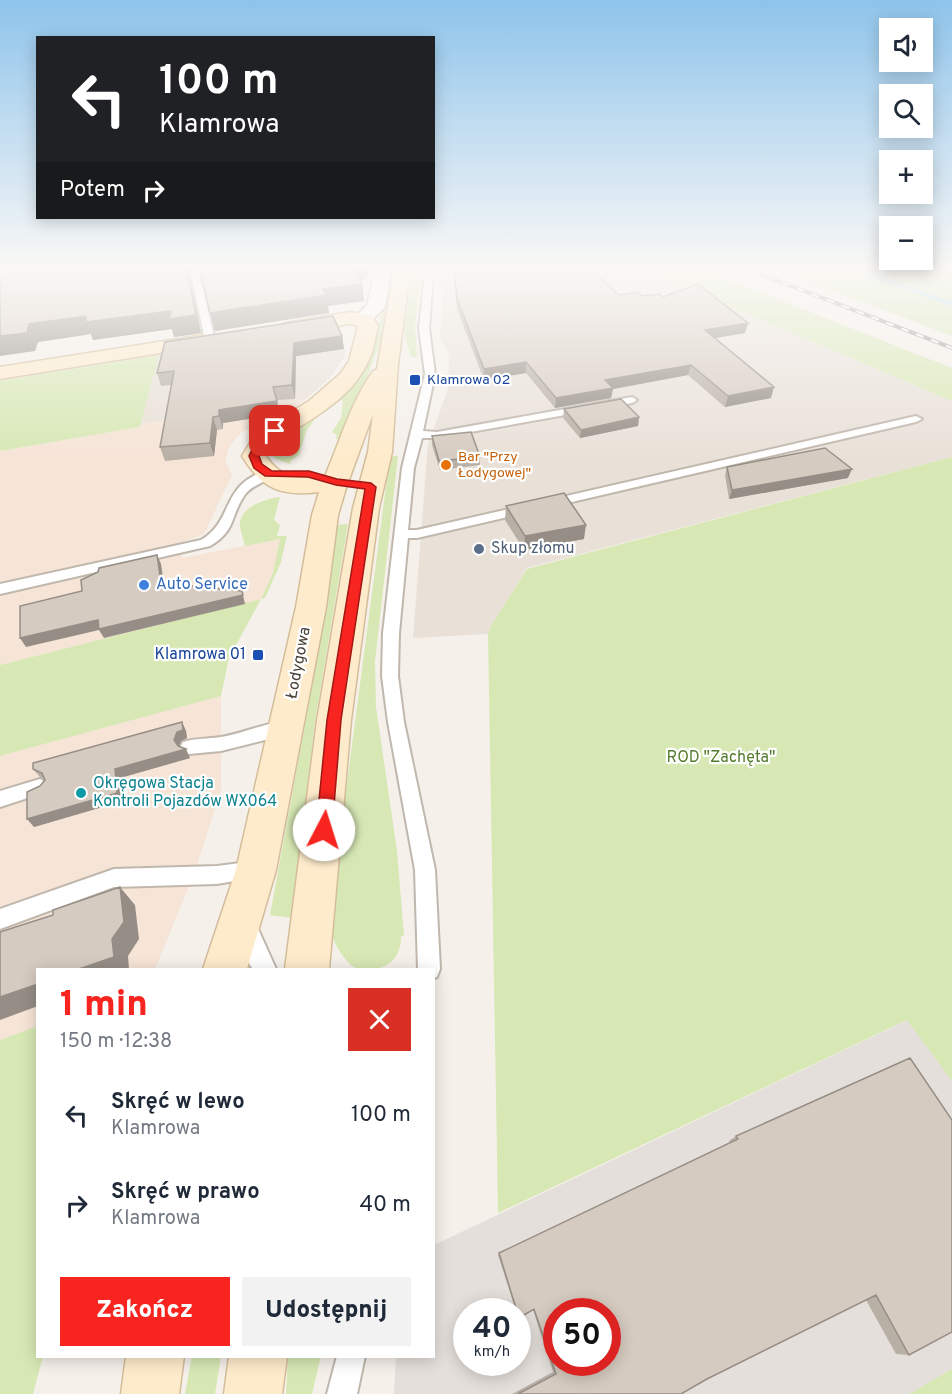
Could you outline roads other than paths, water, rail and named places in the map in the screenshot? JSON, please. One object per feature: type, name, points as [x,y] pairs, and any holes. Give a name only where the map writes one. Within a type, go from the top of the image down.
[{"type":"main road","points":[[367,330],[359,361],[348,378],[329,397],[259,443],[254,456],[263,470],[275,481],[292,485],[320,486],[336,482],[371,487]]},
{"type":"main road","name":"Łodygowa","points":[[307,968],[334,720],[371,487],[380,452],[393,330]]},
{"type":"main road","points":[[0,373],[232,336]]},
{"type":"main road","name":"Łodygowa","points":[[225,968],[256,870],[287,728],[326,515],[370,393],[388,363]]},
{"type":"main road","points":[[150,1394],[155,1358]]},
{"type":"main road","points":[[253,1394],[258,1358]]},
{"type":"lane","points":[[208,330],[210,340]]},
{"type":"lane","points":[[424,330],[430,374],[408,468],[391,633],[390,676],[396,722],[424,870],[428,907],[429,968]]},
{"type":"lane","points":[[416,434],[437,435],[632,400]]},
{"type":"lane","points":[[401,534],[429,531],[916,419]]},
{"type":"lane","points":[[0,589],[205,543],[221,533],[227,526],[235,501],[242,490],[253,481],[269,474]]},
{"type":"lane","points":[[189,747],[221,744],[274,729],[287,728]]},
{"type":"lane","points":[[0,799],[40,787]]},
{"type":"lane","points":[[0,919],[114,878],[256,870]]},
{"type":"lane","points":[[242,915],[258,958],[265,968]]},
{"type":"lane","points":[[342,1394],[351,1358]]},
{"type":"railway","points":[[906,330],[952,348]]},
{"type":"place","name":"Klamrowa 02","points":[[415,380]]},
{"type":"place","name":"Bar \"Przy Łodygowej\"","points":[[446,465]]},
{"type":"place","name":"Skup złomu","points":[[479,549]]},
{"type":"place","name":"Auto Service","points":[[144,585]]},
{"type":"place","name":"Klamrowa 01","points":[[258,655]]},
{"type":"place","name":"Okręgowa Stacja Kontroli Pojazdów WX064","points":[[81,793]]},
{"type":"park label","name":"ROD \"Zachęta\"","points":[[721,758]]}]
